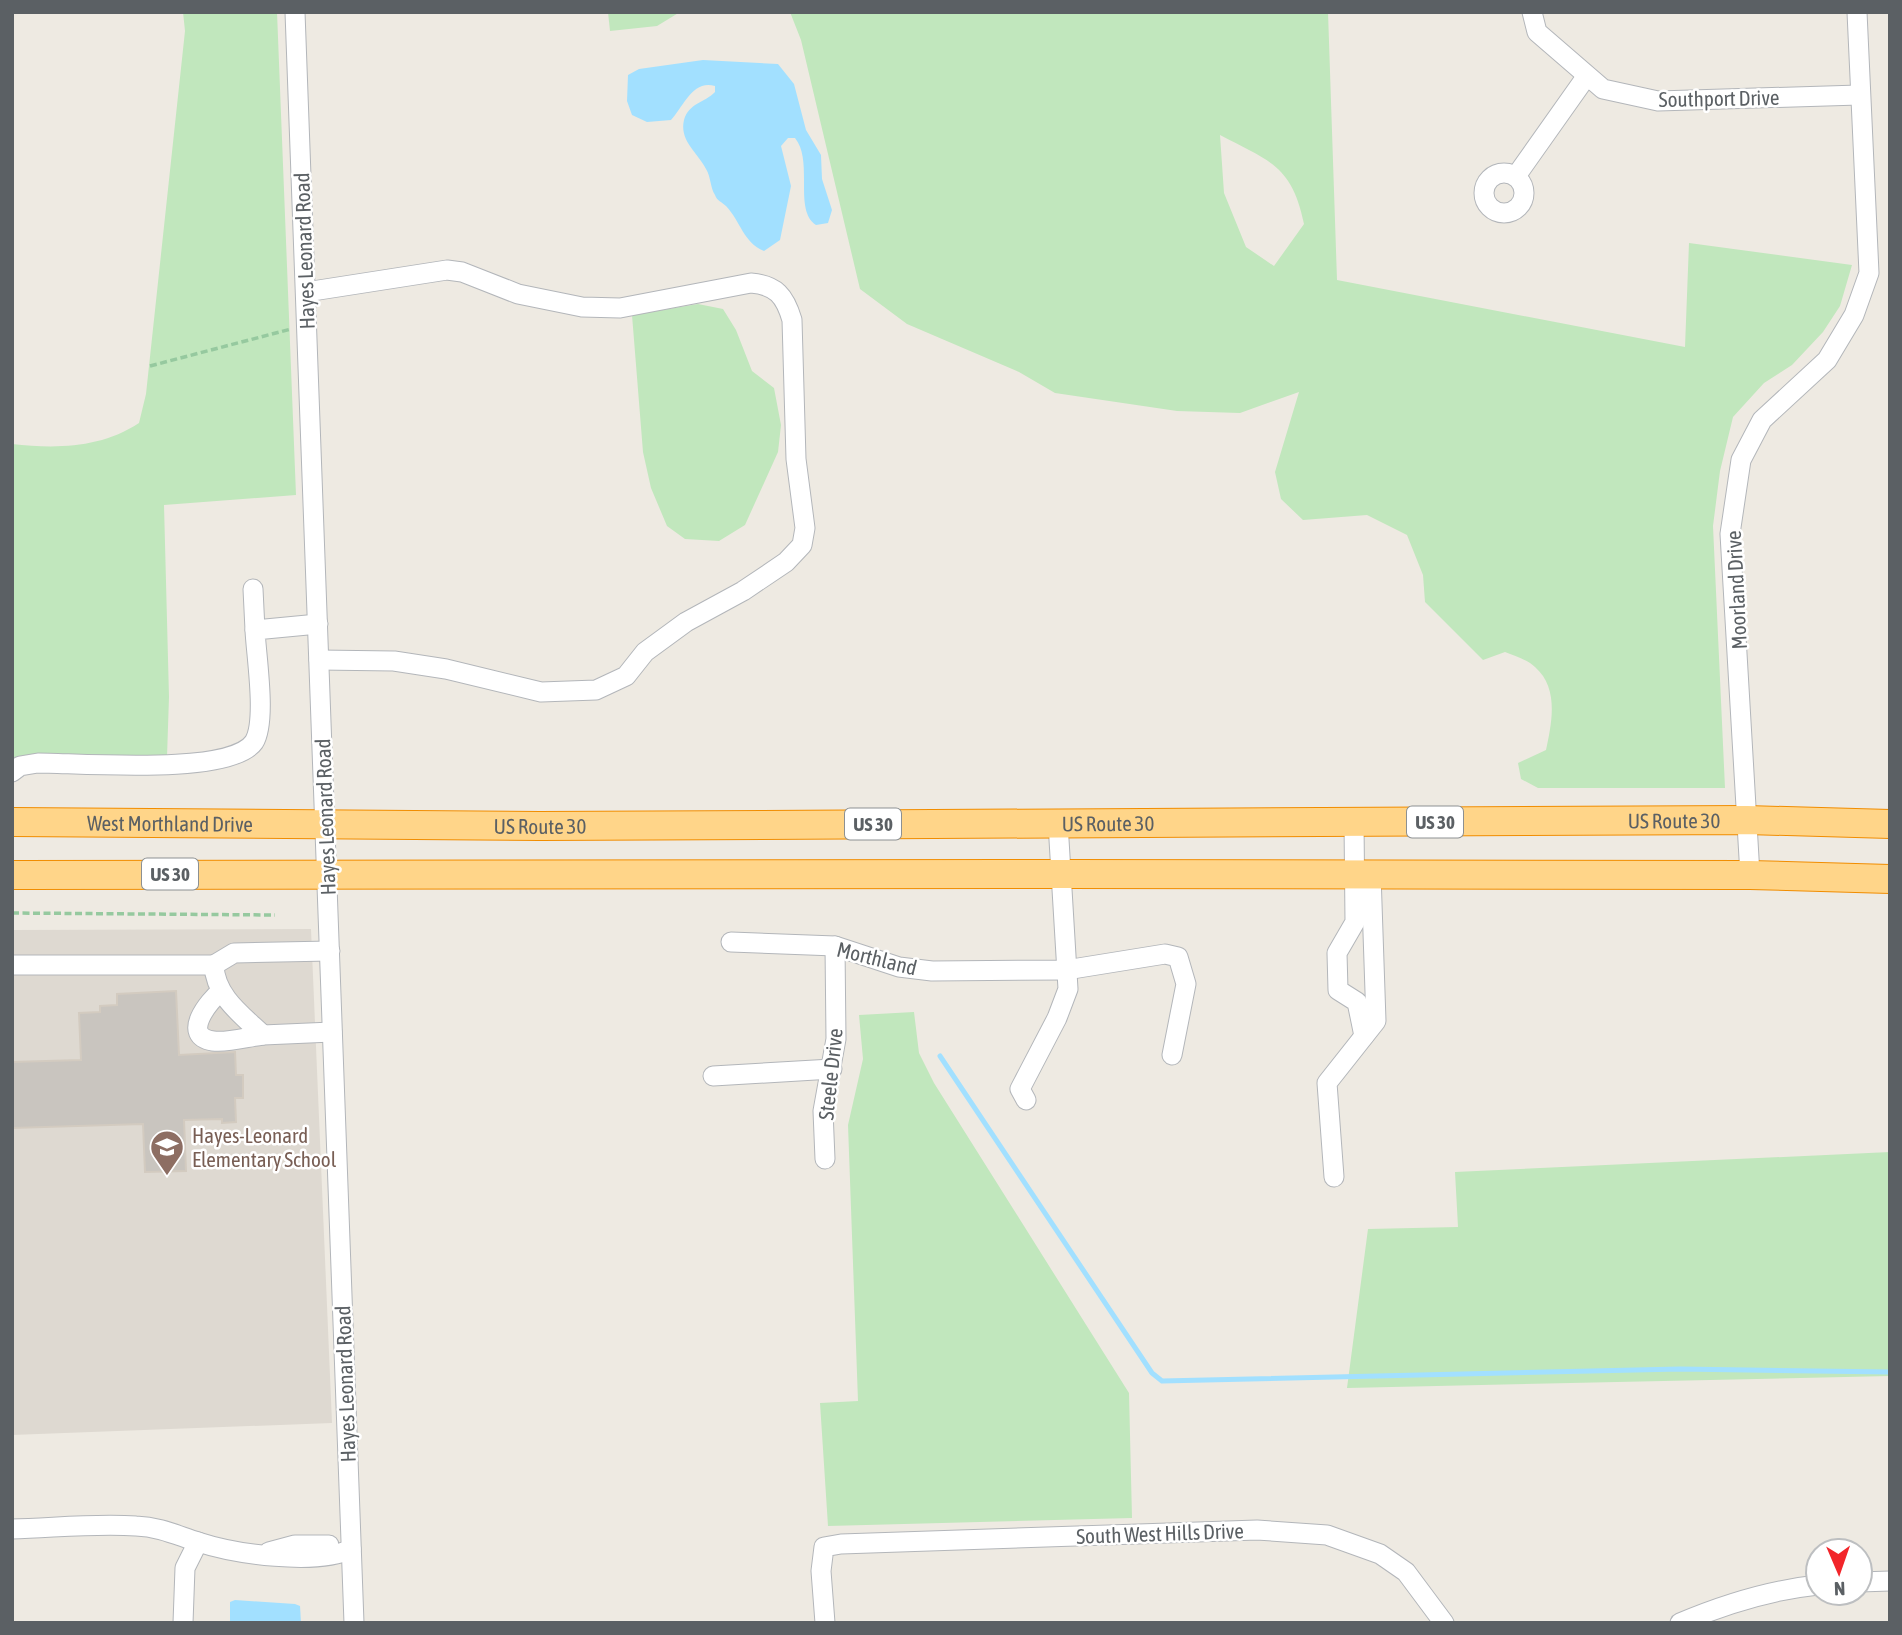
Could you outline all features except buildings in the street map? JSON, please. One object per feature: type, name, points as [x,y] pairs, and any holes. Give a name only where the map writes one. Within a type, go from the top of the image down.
[{"type":"highway","name":"US Route 30","points":[[325,825],[1747,820],[1890,824]]},
{"type":"highway","name":"West Morthland Drive","points":[[12,822],[325,825]]},
{"type":"highway","name":"US 30","points":[[12,874],[1750,875],[1890,879]]},
{"type":"street","name":"Hayes Leonard Road","points":[[295,12],[354,1623]]},
{"type":"street","name":"Southport Drive","points":[[1532,12],[1537,32],[1603,89],[1658,101],[1859,95]]},
{"type":"street","name":"Moorland Drive","points":[[1750,875],[1730,534],[1741,460],[1762,420],[1826,360],[1854,315],[1869,273],[1857,12]]},
{"type":"street","points":[[1516,176],[1586,77]]},
{"type":"street","points":[[306,292],[447,270],[462,272],[519,293],[582,307],[620,308],[751,283],[768,285],[787,303],[792,320],[796,459],[805,528],[802,545],[786,562],[743,591],[686,622],[645,652],[626,676],[596,690],[541,692],[446,669],[394,661],[353,658],[319,660]]},
{"type":"street","points":[[12,772],[20,766],[38,763],[183,764],[242,753],[254,742],[260,726],[253,590]]},
{"type":"street","points":[[255,629],[318,624]]},
{"type":"street","points":[[1334,1177],[1327,1083],[1376,1021],[1362,874],[1354,822]]},
{"type":"street","points":[[1026,1100],[1020,1089],[1061,1009],[1068,989],[1058,823]]},
{"type":"street","points":[[1362,874],[1355,922],[1337,953],[1338,990],[1357,1002],[1364,1036]]},
{"type":"street","name":"Morthland","points":[[731,942],[835,946],[899,967],[932,971],[1066,970],[1165,954],[1178,957],[1186,984],[1172,1055]]},
{"type":"street","name":"Steele Drive","points":[[825,1159],[823,1111],[836,1039],[835,946]]},
{"type":"street","points":[[12,965],[214,965],[234,953],[330,951]]},
{"type":"street","points":[[214,965],[214,981],[262,1035]]},
{"type":"street","points":[[221,991],[200,1013],[198,1031],[211,1041],[262,1035],[332,1032]]},
{"type":"street","points":[[713,1076],[832,1069]]},
{"type":"street","points":[[12,1529],[136,1526],[170,1530],[198,1542],[295,1559],[335,1557],[351,1549]]},
{"type":"street","name":"South West Hills Drive","points":[[825,1623],[821,1571],[824,1547],[841,1544],[1257,1530],[1327,1535],[1380,1554],[1406,1572],[1444,1623]]},
{"type":"street","points":[[183,1623],[185,1568],[198,1542]]},
{"type":"street","points":[[1681,1623],[1721,1606],[1760,1595],[1804,1587]]},
{"type":"path","points":[[150,366],[307,325]]},
{"type":"path","points":[[12,914],[275,915]]},
{"type":"shaded area","name":"Hayes-Leonard Elementary School","points":[[311,929],[332,1423],[12,1435],[12,930]]},
{"type":"green space","points":[[183,12],[277,12],[296,495],[164,505],[169,697],[167,757],[12,757],[12,444],[78,445],[109,438],[139,423],[146,394],[185,31]]},
{"type":"green space","points":[[608,12],[680,12],[657,26],[610,31]]},
{"type":"green space","points":[[790,12],[1328,12],[1337,280],[1685,347],[1689,243],[1852,265],[1840,306],[1823,332],[1792,365],[1764,383],[1733,417],[1720,471],[1713,526],[1725,788],[1538,788],[1521,779],[1518,763],[1546,750],[1552,706],[1551,695],[1543,675],[1529,662],[1505,652],[1483,660],[1425,602],[1423,575],[1407,535],[1367,515],[1303,520],[1281,499],[1275,472],[1299,392],[1240,413],[1177,411],[1055,393],[1019,372],[907,324],[860,289],[801,40]],"holes":[[[1220,135],[1276,167],[1293,189],[1304,224],[1274,266],[1246,247],[1224,193]]]},
{"type":"green space","points":[[698,304],[723,309],[736,330],[752,371],[774,388],[781,425],[778,452],[745,525],[719,541],[685,539],[667,526],[651,488],[643,452],[632,315]]},
{"type":"green space","points":[[914,1012],[919,1053],[934,1083],[1129,1393],[1132,1518],[828,1526],[820,1403],[858,1401],[848,1125],[863,1059],[859,1015]]},
{"type":"green space","points":[[1890,1152],[1890,1376],[1347,1388],[1368,1229],[1458,1227],[1455,1172]]},
{"type":"water","points":[[703,60],[778,64],[794,84],[806,130],[821,155],[822,179],[832,210],[828,223],[816,225],[809,218],[804,197],[803,159],[795,138],[788,138],[781,146],[791,186],[780,240],[764,251],[751,242],[731,212],[716,197],[708,172],[684,134],[686,114],[711,96],[715,92],[715,86],[707,85],[695,90],[671,120],[647,122],[632,115],[627,101],[628,75],[639,69]]},
{"type":"water","points":[[235,1600],[295,1604],[300,1606],[301,1623],[230,1623],[230,1602]]},
{"type":"waterway","points":[[940,1056],[1152,1373],[1162,1381],[1680,1369],[1890,1372]]},
{"type":"place","name":"Hayes-Leonard Elementary School","points":[[167,1177]]}]
